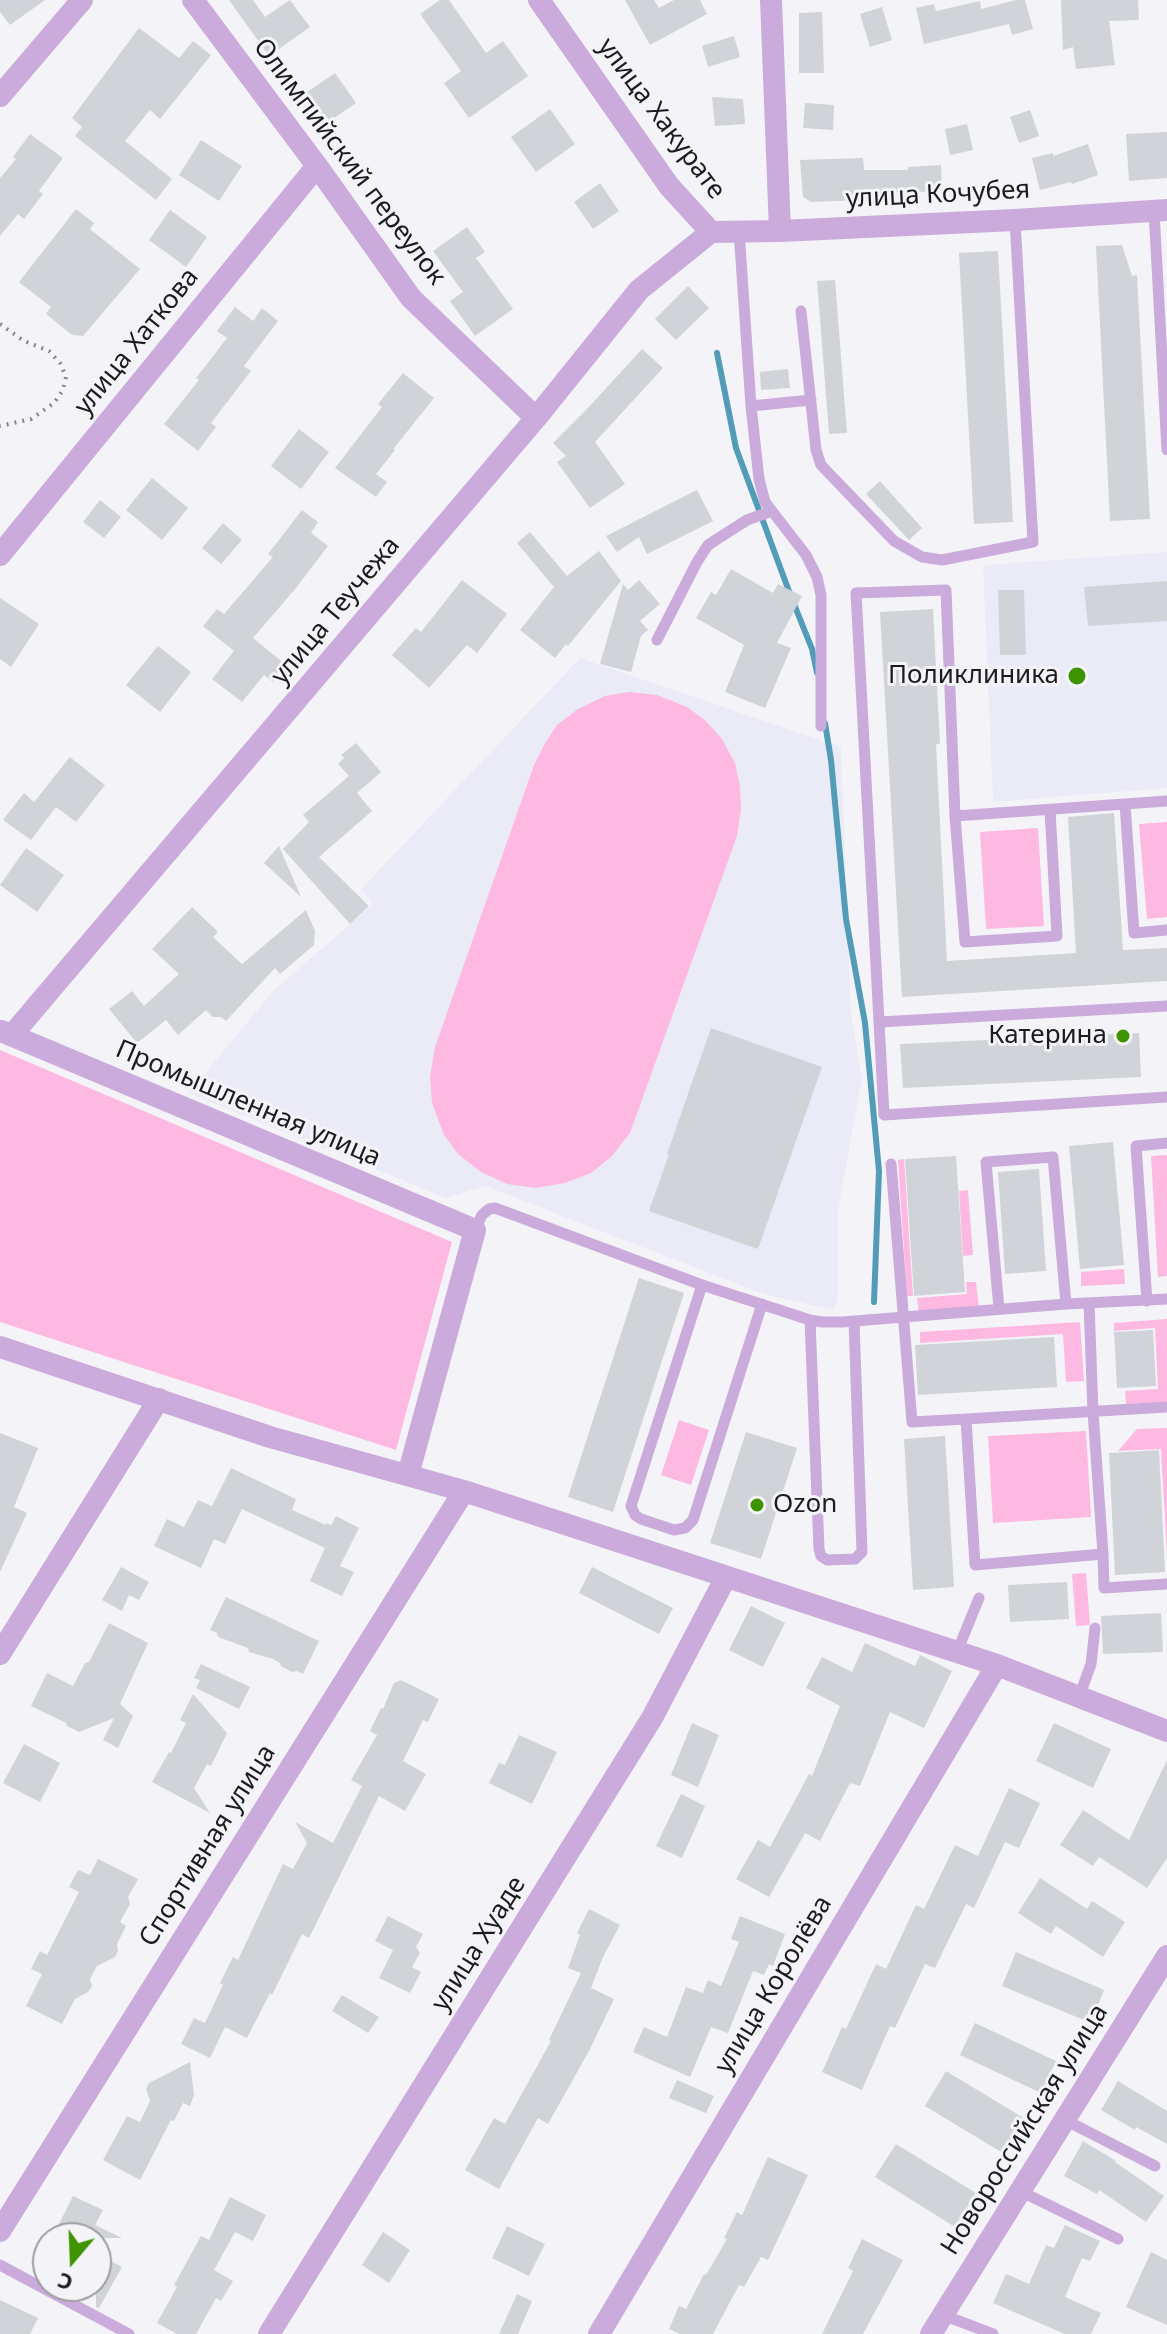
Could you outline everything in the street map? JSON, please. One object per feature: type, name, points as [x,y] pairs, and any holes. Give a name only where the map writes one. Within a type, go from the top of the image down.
[{"type":"street","points":[[0,96],[82,0]]},
{"type":"street","name":"Олимпийский переулок","points":[[193,0],[411,298],[536,418]]},
{"type":"street","name":"улица Хакурате","points":[[539,0],[669,186],[711,232]]},
{"type":"street","points":[[771,0],[780,231]]},
{"type":"street","name":"улица Хаткова","points":[[0,555],[317,166]]},
{"type":"street","name":"улица Кочубея","points":[[711,232],[1015,220],[1160,210]]},
{"type":"street","name":"улица Теучежа","points":[[6,1033],[536,418],[639,290],[711,232]]},
{"type":"street","name":"Промышленная улица","points":[[6,1033],[475,1230]]},
{"type":"street","points":[[408,1475],[475,1230]]},
{"type":"street","points":[[0,1347],[270,1437],[464,1491],[997,1665],[1167,1731]]},
{"type":"street","points":[[0,1654],[159,1399]]},
{"type":"street","name":"Спортивная улица","points":[[0,2231],[464,1491]]},
{"type":"street","name":"улица Хуаде","points":[[269,2334],[652,1718],[726,1577]]},
{"type":"street","name":"улица Королёва","points":[[599,2334],[997,1665]]},
{"type":"street","name":"Новороссийская улица","points":[[931,2334],[1167,1956]]},
{"type":"lane","points":[[1160,210],[1167,450]]},
{"type":"lane","points":[[801,311],[816,450],[821,465],[894,541],[922,557],[942,560],[1033,542],[1015,220]]},
{"type":"lane","points":[[739,231],[759,479],[765,502],[806,555],[817,577],[821,595],[821,726]]},
{"type":"lane","points":[[751,406],[811,400]]},
{"type":"lane","points":[[657,640],[708,545],[747,520],[772,511]]},
{"type":"lane","points":[[1050,810],[1057,936],[965,942],[955,816],[946,590],[856,593],[884,1115],[1167,1097]]},
{"type":"lane","points":[[955,816],[1167,801]]},
{"type":"lane","points":[[1125,804],[1134,933],[1167,930]]},
{"type":"lane","points":[[879,1022],[1167,1006],[1167,1012]]},
{"type":"lane","points":[[1147,1301],[1136,1146],[1167,1143]]},
{"type":"lane","points":[[999,1309],[986,1162],[1026,1159],[1053,1157],[1066,1304]]},
{"type":"lane","points":[[891,1164],[912,1422],[1167,1407]]},
{"type":"lane","points":[[475,1230],[482,1215],[495,1208],[702,1285],[810,1320],[854,1321],[1167,1299]]},
{"type":"lane","points":[[702,1285],[631,1506],[635,1515],[674,1530],[689,1525],[693,1520],[762,1304]]},
{"type":"lane","points":[[1089,1303],[1104,1588],[1167,1584]]},
{"type":"lane","points":[[810,1320],[819,1549],[821,1556],[827,1560],[855,1559],[862,1552],[854,1321]]},
{"type":"lane","points":[[966,1419],[975,1565],[1103,1554]]},
{"type":"lane","points":[[957,1652],[979,1598]]},
{"type":"lane","points":[[1079,1697],[1091,1664],[1095,1628]]},
{"type":"lane","points":[[1065,2120],[1155,2166]]},
{"type":"lane","points":[[1020,2191],[1118,2239]]},
{"type":"lane","points":[[0,2265],[129,2334]]},
{"type":"lane","points":[[943,2315],[993,2334]]},
{"type":"path","points":[[0,324],[24,341],[49,351],[60,363],[66,377],[63,390],[54,403],[31,419],[0,426]]},
{"type":"shaded area","name":"Поликлиника","points":[[1167,552],[1167,788],[993,802],[983,565]]},
{"type":"shaded area","points":[[580,658],[841,747],[851,1014],[862,1079],[838,1210],[838,1297],[834,1310],[763,1294],[485,1186],[446,1198],[189,1093],[272,992],[373,904],[361,889]]},
{"type":"shaded area","points":[[629,692],[657,695],[687,707],[706,721],[722,739],[735,763],[740,786],[741,810],[737,836],[630,1133],[612,1156],[591,1173],[565,1183],[536,1188],[507,1184],[481,1172],[458,1154],[444,1135],[432,1103],[430,1077],[435,1047],[534,765],[544,745],[557,725],[578,709],[605,696]]},
{"type":"shaded area","points":[[1167,822],[1167,917],[1147,919],[1139,824]]},
{"type":"shaded area","points":[[1038,828],[1044,926],[986,929],[980,832]]},
{"type":"shaded area","points":[[0,1050],[452,1242],[396,1450],[0,1322]]},
{"type":"shaded area","points":[[1167,1155],[1167,1276],[1158,1277],[1151,1156]]},
{"type":"shaded area","points":[[904,1159],[913,1296],[907,1296],[898,1160]]},
{"type":"shaded area","points":[[968,1190],[973,1255],[963,1256],[959,1191]]},
{"type":"shaded area","points":[[1124,1269],[1125,1284],[1081,1286],[1081,1272]]},
{"type":"shaded area","points":[[966,1282],[976,1282],[979,1308],[919,1313],[917,1298],[967,1294]]},
{"type":"shaded area","points":[[1167,1319],[1167,1402],[1126,1404],[1125,1391],[1158,1389],[1155,1328],[1114,1331],[1114,1323]]},
{"type":"shaded area","points":[[1080,1322],[1084,1381],[1066,1382],[1063,1334],[920,1343],[920,1332]]},
{"type":"shaded area","points":[[679,1420],[709,1430],[691,1485],[661,1475]]},
{"type":"shaded area","points":[[1167,1428],[1167,1553],[1161,1449],[1118,1451],[1137,1429]]},
{"type":"shaded area","points":[[1086,1431],[1091,1517],[993,1523],[988,1436]]},
{"type":"shaded area","points":[[1086,1573],[1090,1625],[1076,1626],[1072,1574]]},
{"type":"building","points":[[0,0],[45,0],[10,25],[0,12]]},
{"type":"building","points":[[229,0],[253,0],[265,17],[290,0],[310,27],[269,56]]},
{"type":"building","points":[[440,0],[449,0],[486,53],[503,41],[528,76],[469,118],[444,83],[461,71],[420,14]]},
{"type":"building","points":[[625,0],[654,0],[659,8],[674,0],[700,0],[707,14],[650,45]]},
{"type":"building","points":[[1025,0],[1033,29],[1012,35],[1009,24],[924,44],[916,8],[934,4],[936,11],[980,1],[981,9]]},
{"type":"building","points":[[1061,0],[1138,0],[1139,20],[1109,21],[1115,65],[1076,69],[1073,47],[1063,50]]},
{"type":"building","points":[[882,7],[892,40],[870,47],[860,14]]},
{"type":"building","points":[[822,12],[824,73],[799,73],[799,13]]},
{"type":"building","points":[[139,28],[179,58],[193,41],[211,55],[160,119],[150,110],[125,141],[172,179],[156,200],[75,136],[82,127],[72,118]]},
{"type":"building","points":[[734,36],[740,57],[708,67],[702,46]]},
{"type":"building","points":[[335,73],[356,103],[324,125],[303,95]]},
{"type":"building","points":[[712,97],[743,99],[745,124],[715,126]]},
{"type":"building","points":[[805,103],[834,105],[833,130],[803,128]]},
{"type":"building","points":[[550,109],[575,144],[536,172],[511,137]]},
{"type":"building","points":[[1030,110],[1039,136],[1019,143],[1010,117]]},
{"type":"building","points":[[967,124],[973,150],[950,155],[945,129]]},
{"type":"building","points":[[1167,132],[1167,178],[1129,181],[1126,134]]},
{"type":"building","points":[[30,134],[63,158],[39,191],[43,194],[24,219],[18,214],[0,236],[0,178],[16,159],[13,157]]},
{"type":"building","points":[[201,140],[242,166],[219,201],[179,175]]},
{"type":"building","points":[[1088,144],[1098,175],[1040,190],[1032,158],[1053,153],[1053,156]]},
{"type":"building","points":[[863,158],[864,170],[908,170],[908,167],[941,165],[942,191],[865,194],[865,200],[811,202],[803,197],[800,160]]},
{"type":"building","points":[[600,183],[619,211],[593,229],[574,202]]},
{"type":"building","points":[[76,209],[94,223],[90,229],[140,269],[83,336],[72,335],[46,314],[51,307],[19,282]]},
{"type":"building","points":[[170,210],[207,237],[186,267],[149,240]]},
{"type":"building","points":[[467,227],[485,252],[476,258],[513,309],[475,336],[450,301],[463,292],[433,251]]},
{"type":"building","points":[[1122,245],[1132,276],[1137,275],[1150,519],[1110,521],[1096,246]]},
{"type":"building","points":[[998,251],[1013,522],[974,524],[959,253]]},
{"type":"building","points":[[835,280],[847,433],[829,434],[817,281]]},
{"type":"building","points":[[688,286],[709,308],[676,340],[655,319]]},
{"type":"building","points":[[235,307],[253,321],[262,308],[278,321],[244,366],[251,371],[211,423],[216,427],[198,451],[164,424],[227,338],[217,331]]},
{"type":"building","points":[[642,349],[663,368],[595,442],[625,484],[590,508],[557,462],[566,456],[553,443]]},
{"type":"building","points":[[788,369],[790,388],[761,390],[760,372]]},
{"type":"building","points":[[403,373],[434,398],[376,474],[387,482],[376,497],[335,468],[382,407],[378,404]]},
{"type":"building","points":[[299,429],[329,452],[301,489],[271,466]]},
{"type":"building","points":[[152,478],[188,508],[162,540],[126,510]]},
{"type":"building","points":[[880,481],[922,528],[909,540],[866,494]]},
{"type":"building","points":[[697,490],[713,521],[647,554],[639,537],[617,552],[606,536]]},
{"type":"building","points":[[100,500],[121,517],[104,538],[83,522]]},
{"type":"building","points":[[302,510],[318,522],[311,533],[328,546],[253,638],[286,665],[273,682],[264,675],[242,702],[212,679],[234,651],[203,626],[217,609],[224,614],[273,557],[268,554]]},
{"type":"building","points":[[223,523],[242,540],[221,564],[202,548]]},
{"type":"building","points":[[530,532],[567,576],[599,551],[621,581],[555,658],[520,630],[554,587],[517,543]]},
{"type":"building","points":[[731,569],[773,593],[778,584],[802,596],[777,643],[791,648],[765,708],[725,692],[744,645],[696,618],[711,592],[716,595]]},
{"type":"building","points":[[462,580],[507,614],[477,653],[467,645],[429,688],[392,655],[416,628],[421,632]]},
{"type":"building","points":[[639,580],[660,604],[640,621],[648,630],[641,636],[631,672],[600,664],[623,584],[628,590]]},
{"type":"building","points":[[1167,581],[1167,621],[1088,626],[1084,587]]},
{"type":"building","points":[[998,590],[1024,590],[1026,655],[1000,655]]},
{"type":"building","points":[[0,598],[39,624],[11,667],[0,659]]},
{"type":"building","points":[[933,609],[947,961],[1076,953],[1068,817],[1114,813],[1123,950],[1167,948],[1167,981],[902,997],[880,612]]},
{"type":"building","points":[[158,646],[191,672],[160,712],[126,685]]},
{"type":"building","points":[[356,743],[381,772],[357,793],[372,811],[319,857],[369,906],[350,924],[283,849],[309,822],[303,815],[349,776],[338,764],[344,758],[341,755]]},
{"type":"building","points":[[70,757],[105,785],[76,822],[56,807],[31,840],[3,820],[24,793],[34,802]]},
{"type":"building","points":[[279,846],[301,897],[264,863]]},
{"type":"building","points":[[26,848],[64,875],[37,912],[0,885]]},
{"type":"building","points":[[192,907],[218,932],[213,937],[242,964],[306,910],[315,931],[314,945],[280,974],[275,968],[226,1021],[213,1017],[206,1010],[178,1035],[166,1020],[137,1043],[109,1009],[132,991],[144,1006],[179,974],[152,949]]},
{"type":"building","points":[[711,1028],[822,1067],[758,1249],[649,1211]]},
{"type":"building","points":[[1139,1033],[1141,1077],[903,1088],[900,1044]]},
{"type":"building","points":[[1113,1142],[1124,1265],[1080,1269],[1069,1146]]},
{"type":"building","points":[[956,1156],[965,1292],[914,1296],[905,1159]]},
{"type":"building","points":[[1039,1169],[1046,1271],[1005,1274],[998,1172]]},
{"type":"building","points":[[639,1278],[684,1293],[613,1512],[568,1497]]},
{"type":"building","points":[[1153,1330],[1156,1386],[1117,1388],[1114,1332]]},
{"type":"building","points":[[1054,1337],[1057,1387],[918,1395],[915,1345]]},
{"type":"building","points":[[746,1432],[797,1448],[761,1559],[710,1543]]},
{"type":"building","points":[[0,1433],[38,1448],[14,1507],[27,1513],[0,1572]]},
{"type":"building","points":[[945,1436],[954,1587],[913,1590],[904,1439]]},
{"type":"building","points":[[1159,1450],[1165,1572],[1115,1575],[1109,1453]]},
{"type":"building","points":[[231,1468],[296,1499],[292,1510],[326,1525],[331,1525],[336,1516],[359,1528],[340,1566],[354,1572],[342,1596],[310,1581],[325,1548],[242,1509],[225,1544],[214,1539],[201,1568],[154,1546],[167,1519],[184,1527],[198,1500],[212,1506]]},
{"type":"building","points":[[121,1567],[149,1582],[139,1600],[129,1595],[122,1611],[102,1600]]},
{"type":"building","points":[[592,1567],[673,1608],[659,1634],[579,1593]]},
{"type":"building","points":[[1067,1582],[1069,1619],[1010,1622],[1008,1585]]},
{"type":"building","points":[[226,1597],[319,1641],[303,1674],[292,1672],[273,1659],[249,1652],[248,1648],[218,1637],[210,1630]]},
{"type":"building","points":[[751,1606],[785,1623],[763,1667],[729,1650]]},
{"type":"building","points":[[1161,1613],[1163,1652],[1103,1654],[1101,1616]]},
{"type":"building","points":[[109,1623],[148,1643],[120,1704],[133,1716],[118,1748],[103,1740],[114,1718],[79,1732],[31,1706],[47,1673],[73,1686]]},
{"type":"building","points":[[865,1643],[915,1666],[920,1655],[952,1671],[924,1728],[890,1712],[860,1786],[850,1783],[820,1841],[805,1833],[769,1897],[736,1879],[758,1840],[770,1847],[809,1774],[812,1776],[840,1706],[806,1688],[822,1657],[852,1672]]},
{"type":"building","points":[[201,1664],[250,1687],[239,1709],[196,1688],[200,1680],[194,1678]]},
{"type":"building","points":[[401,1680],[439,1699],[428,1722],[423,1720],[403,1761],[426,1774],[405,1811],[379,1796],[309,1938],[302,1934],[247,2038],[225,2027],[210,2058],[181,2044],[194,2018],[205,2023],[223,1985],[220,1983],[233,1957],[238,1960],[283,1864],[293,1869],[307,1843],[295,1822],[333,1843],[362,1786],[351,1780],[377,1735],[370,1731],[394,1683]]},
{"type":"building","points":[[193,1694],[227,1733],[211,1766],[207,1764],[194,1788],[210,1813],[152,1782],[186,1723],[180,1720]]},
{"type":"building","points":[[692,1723],[719,1735],[698,1787],[671,1775]]},
{"type":"building","points":[[1054,1723],[1111,1749],[1093,1788],[1036,1761]]},
{"type":"building","points":[[519,1735],[557,1752],[532,1804],[489,1783],[499,1763],[505,1765]]},
{"type":"building","points":[[24,1744],[60,1763],[40,1802],[3,1783]]},
{"type":"building","points":[[1167,1760],[1167,1858],[1147,1888],[1099,1857],[1093,1866],[1060,1845],[1083,1810],[1129,1840]]},
{"type":"building","points":[[1009,1788],[1040,1803],[1019,1848],[1005,1842],[974,1908],[966,1904],[935,1968],[925,1964],[895,2028],[890,2026],[862,2090],[822,2072],[876,1964],[886,1969],[916,1905],[924,1909],[955,1845],[978,1856]]},
{"type":"building","points":[[681,1794],[705,1806],[682,1858],[656,1846]]},
{"type":"building","points":[[98,1859],[138,1879],[120,1922],[126,1926],[117,1944],[115,1957],[97,1966],[90,1979],[92,1986],[75,1999],[62,2024],[26,2006],[42,1974],[31,1969],[40,1951],[47,1955],[79,1892],[69,1887],[78,1870],[90,1875]]},
{"type":"building","points":[[1040,1878],[1087,1909],[1092,1901],[1125,1922],[1103,1957],[1056,1926],[1051,1934],[1018,1913]]},
{"type":"building","points":[[589,1909],[620,1925],[591,1988],[614,1999],[548,2124],[538,2118],[499,2189],[465,2170],[494,2118],[505,2124],[551,2041],[581,1973],[568,1968],[580,1935],[577,1933]]},
{"type":"building","points":[[388,1916],[423,1934],[416,1947],[420,1953],[412,1967],[421,1972],[410,1993],[379,1978],[393,1950],[375,1941]]},
{"type":"building","points":[[740,1916],[785,1934],[773,1966],[769,1964],[764,1975],[753,1971],[728,2033],[711,2027],[690,2077],[633,2052],[644,2027],[667,2037],[686,1987],[703,1993],[708,1980],[721,1986],[739,1942],[731,1939]]},
{"type":"building","points":[[1016,1952],[1104,1990],[1091,2023],[1002,1986]]},
{"type":"building","points":[[342,1995],[379,2017],[368,2033],[332,2011]]},
{"type":"building","points":[[975,2023],[1056,2061],[1041,2093],[960,2055]]},
{"type":"building","points":[[190,2062],[194,2095],[190,2106],[183,2103],[174,2121],[171,2120],[140,2180],[103,2160],[127,2116],[140,2122],[150,2101],[146,2089],[149,2083]]},
{"type":"building","points":[[946,2071],[1027,2120],[1006,2155],[925,2106]]},
{"type":"building","points":[[677,2080],[714,2096],[706,2113],[669,2098]]},
{"type":"building","points":[[1118,2081],[1167,2111],[1167,2144],[1101,2110]]},
{"type":"building","points":[[1083,2141],[1164,2196],[1146,2222],[1099,2190],[1097,2194],[1064,2176]]},
{"type":"building","points":[[896,2144],[976,2193],[955,2227],[875,2177]]},
{"type":"building","points":[[768,2157],[808,2175],[768,2260],[761,2257],[744,2287],[739,2285],[713,2334],[680,2334],[669,2329],[679,2306],[686,2309],[727,2239],[724,2238],[737,2212],[742,2215]]},
{"type":"building","points":[[73,2196],[103,2210],[97,2222],[60,2222]]},
{"type":"building","points":[[230,2197],[266,2215],[253,2241],[235,2232],[214,2270],[233,2281],[221,2301],[216,2298],[196,2334],[177,2334],[157,2323],[201,2236],[209,2240]]},
{"type":"building","points":[[1065,2225],[1100,2241],[1090,2261],[1082,2258],[1065,2297],[1101,2313],[1091,2334],[1065,2334],[993,2303],[1006,2274],[1029,2284],[1046,2245],[1054,2248]]},
{"type":"building","points":[[507,2226],[545,2244],[529,2276],[492,2258]]},
{"type":"building","points":[[383,2232],[410,2250],[389,2283],[362,2265]]},
{"type":"building","points":[[862,2239],[903,2260],[863,2334],[822,2334],[853,2271],[848,2268]]},
{"type":"building","points":[[1151,2252],[1167,2260],[1167,2325],[1126,2307]]},
{"type":"building","points":[[112,2262],[122,2267],[112,2285]]},
{"type":"building","points":[[517,2294],[532,2301],[518,2334],[499,2334]]},
{"type":"building","points":[[0,2300],[38,2318],[30,2334],[0,2334]]},
{"type":"waterway","points":[[717,353],[736,448],[790,594]]},
{"type":"waterway","points":[[794,604],[812,649],[817,673]]},
{"type":"waterway","points":[[825,723],[846,919],[865,1023],[879,1171],[874,1302]]},
{"type":"place","name":"Поликлиника","points":[[1077,676]]},
{"type":"place","name":"Катерина","points":[[1123,1036]]},
{"type":"place","name":"Ozon","points":[[757,1505]]}]
